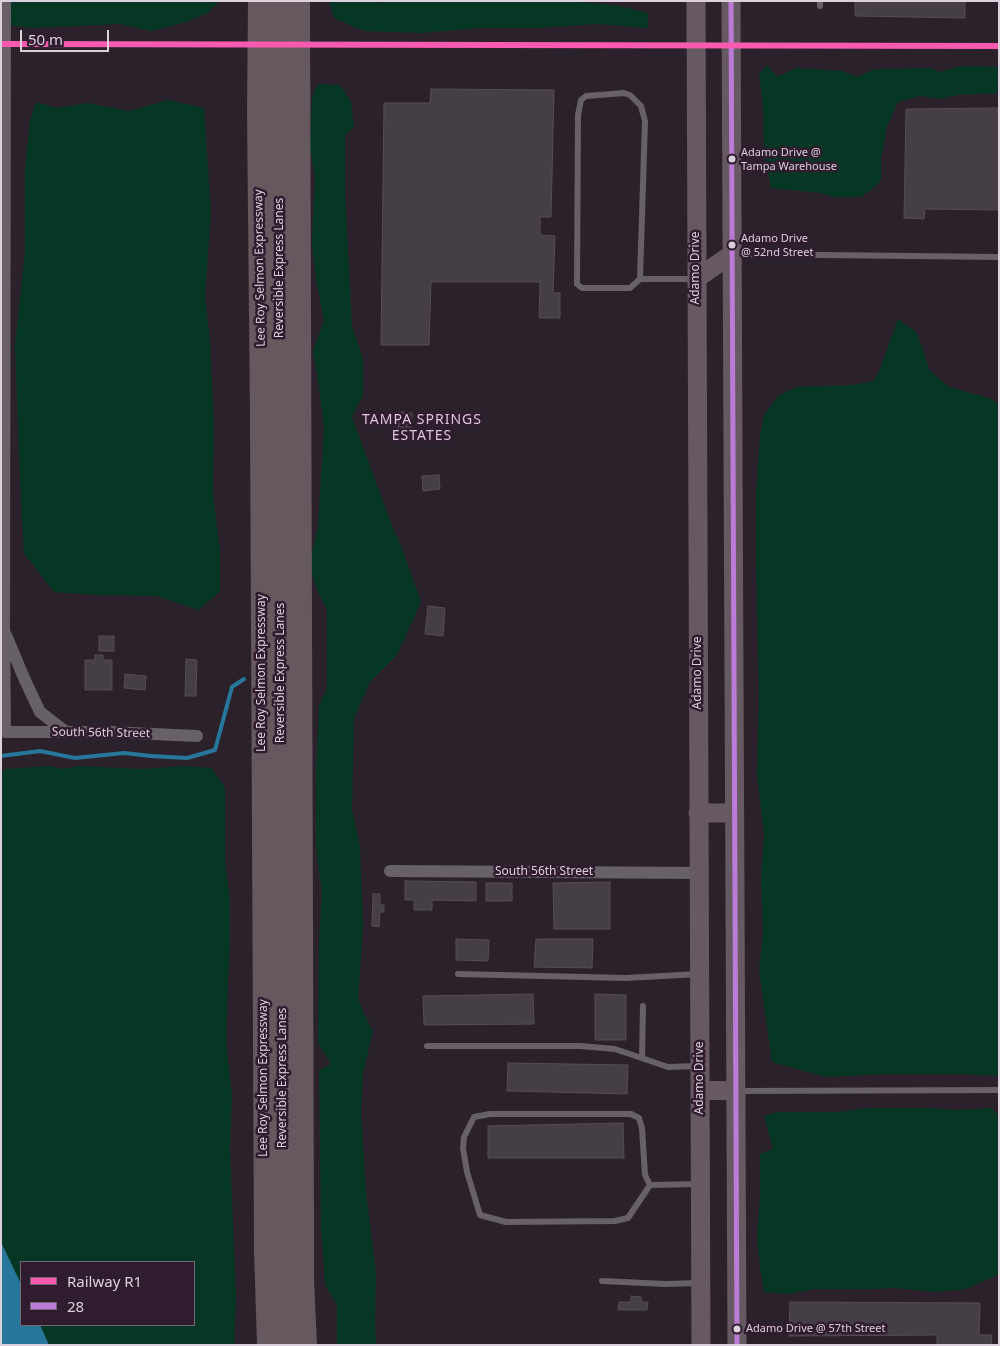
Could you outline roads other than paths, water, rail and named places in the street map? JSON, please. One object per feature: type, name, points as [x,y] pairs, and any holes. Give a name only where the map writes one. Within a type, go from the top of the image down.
[{"type":"highway","points":[[254,1],[259,26]]},
{"type":"highway","name":"Lee Roy Selmon Expressway","points":[[259,1],[258,112],[262,419],[265,1250],[268,1345]]},
{"type":"highway","name":"Reversible Express Lanes","points":[[278,1],[282,1064],[284,1290],[287,1345]]},
{"type":"highway","points":[[299,1],[303,1221],[306,1345]]},
{"type":"main road","name":"Adamo Drive","points":[[696,1],[701,1345]]},
{"type":"main road","points":[[731,1],[736,1345]]},
{"type":"main road","points":[[696,279],[732,254]]},
{"type":"main road","points":[[698,813],[734,813]]},
{"type":"main road","points":[[700,1090],[735,1091]]},
{"type":"street","points":[[5,1],[4,628],[40,712],[66,732]]},
{"type":"street","name":"South 56th Street","points":[[4,628],[4,732],[109,732],[197,736]]},
{"type":"street","name":"South 56th Street","points":[[390,870],[698,873]]},
{"type":"lane","points":[[640,279],[645,121],[641,106],[630,95],[624,93],[586,96],[581,100],[578,115],[577,284],[582,288],[630,288],[640,279],[696,279]]},
{"type":"lane","points":[[732,254],[999,257]]},
{"type":"lane","points":[[458,974],[626,978],[699,974]]},
{"type":"lane","points":[[642,1058],[643,1006]]},
{"type":"lane","points":[[427,1046],[580,1046],[615,1049],[668,1067],[700,1066]]},
{"type":"lane","points":[[735,1091],[999,1090]]},
{"type":"lane","points":[[490,1114],[631,1114],[639,1118],[642,1128],[645,1175],[650,1185],[628,1218],[615,1221],[506,1222],[480,1215],[462,1148],[464,1137],[474,1117],[490,1114]]},
{"type":"lane","points":[[650,1185],[700,1184]]},
{"type":"lane","points":[[602,1281],[666,1284],[701,1283]]},
{"type":"water","points":[[1,1242],[20,1282],[20,1326],[40,1326],[49,1345],[1,1345]]},
{"type":"waterway","points":[[1,756],[40,751],[75,758],[124,753],[187,758],[215,750],[232,687],[244,679]]},
{"type":"rail line","name":"R1","points":[[1,44],[999,46]]},
{"type":"place","name":"Adamo Drive @ Tampa Warehouse","points":[[732,159]]},
{"type":"place","name":"Adamo Drive @ 52nd Street","points":[[732,245]]},
{"type":"place","name":"Adamo Drive @ 57th Street","points":[[737,1329]]},
{"type":"district","name":"TAMPA SPRINGS ESTATES","points":[[422,428]]}]
